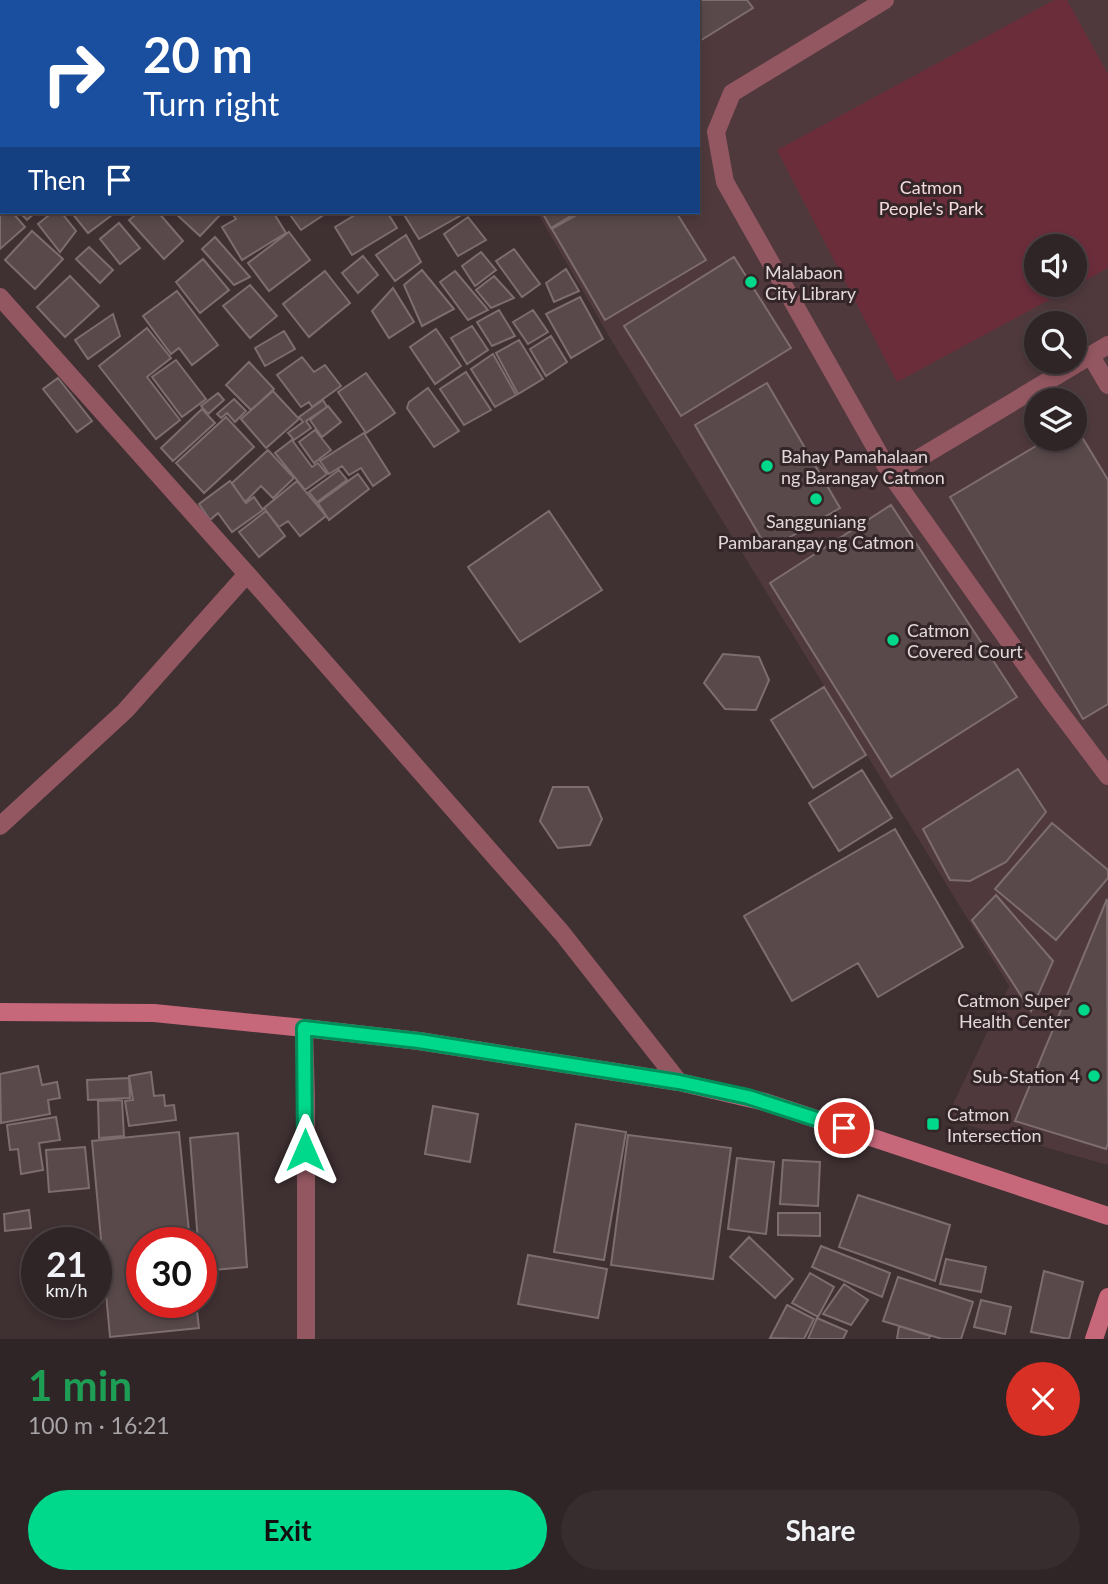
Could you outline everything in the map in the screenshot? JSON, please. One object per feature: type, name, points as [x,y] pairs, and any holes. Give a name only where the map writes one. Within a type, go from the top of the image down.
[{"type":"main road","points":[[0,1012],[154,1013],[304,1028],[419,1041],[679,1082],[765,1102],[1108,1216]]},
{"type":"main road","points":[[1094,1339],[1108,1297]]},
{"type":"street","points":[[885,0],[732,93],[716,132],[725,182],[891,475],[1108,776]]},
{"type":"street","points":[[0,298],[562,933],[679,1082]]},
{"type":"street","points":[[891,475],[1108,345]]},
{"type":"street","points":[[1091,356],[1108,385]]},
{"type":"street","points":[[0,826],[125,711],[247,574]]},
{"type":"street","points":[[304,1028],[306,1339]]},
{"type":"shaded area","points":[[700,0],[1108,0],[1108,1165],[946,1119],[1009,986],[613,343],[538,214],[700,214]]},
{"type":"green space","name":"Catmon People's Park","points":[[1054,0],[1067,0],[1108,74],[1108,268],[1087,279],[1087,234],[1024,234],[1024,297],[1054,297],[897,382],[777,150]]},
{"type":"building","points":[[700,0],[747,0],[753,8],[700,41]]},
{"type":"building","points":[[0,214],[14,214],[25,227],[0,249]]},
{"type":"building","points":[[21,214],[34,214],[27,220]]},
{"type":"building","points":[[50,214],[63,214],[76,231],[60,252],[38,224]]},
{"type":"building","points":[[73,214],[111,214],[112,215],[88,233]]},
{"type":"building","points":[[136,214],[160,214],[183,241],[164,259],[129,220]]},
{"type":"building","points":[[176,214],[219,216],[200,236]]},
{"type":"building","points":[[232,214],[274,214],[286,233],[242,260],[222,227],[236,219]]},
{"type":"building","points":[[289,214],[322,216],[301,230]]},
{"type":"building","points":[[357,214],[388,214],[397,228],[352,255],[335,227]]},
{"type":"building","points":[[404,214],[463,214],[419,239]]},
{"type":"building","points":[[543,214],[574,214],[551,228]]},
{"type":"building","points":[[578,214],[677,214],[706,260],[605,320],[552,229]]},
{"type":"building","points":[[468,217],[486,240],[458,256],[444,234]]},
{"type":"building","points":[[119,223],[140,248],[120,264],[100,239]]},
{"type":"building","points":[[32,231],[63,259],[35,289],[5,260]]},
{"type":"building","points":[[289,232],[310,260],[269,291],[248,263]]},
{"type":"building","points":[[406,235],[421,262],[395,281],[376,255]]},
{"type":"building","points":[[215,237],[250,277],[234,285],[202,249]]},
{"type":"building","points":[[89,247],[113,270],[100,283],[76,259]]},
{"type":"building","points":[[514,249],[540,284],[522,297],[496,261]]},
{"type":"building","points":[[481,252],[496,270],[475,286],[462,266]]},
{"type":"building","points":[[363,256],[378,275],[358,293],[342,273]]},
{"type":"building","points":[[734,257],[791,348],[681,416],[624,326]]},
{"type":"building","points":[[203,259],[229,290],[200,313],[176,282]]},
{"type":"building","points":[[566,269],[579,291],[554,302],[546,283]]},
{"type":"building","points":[[422,270],[454,309],[422,326],[404,285]]},
{"type":"building","points":[[325,271],[350,303],[309,337],[283,304]]},
{"type":"building","points":[[455,271],[488,310],[468,320],[440,282]]},
{"type":"building","points":[[70,276],[99,306],[65,337],[37,307]]},
{"type":"building","points":[[494,276],[514,298],[491,308],[476,290]]},
{"type":"building","points":[[250,285],[277,316],[250,338],[223,306]]},
{"type":"building","points":[[393,288],[414,322],[389,338],[372,311]]},
{"type":"building","points":[[177,291],[218,345],[192,365],[179,348],[171,354],[143,316]]},
{"type":"building","points":[[580,297],[603,339],[571,358],[546,314]]},
{"type":"building","points":[[499,310],[515,336],[492,346],[477,322]]},
{"type":"building","points":[[533,310],[548,332],[528,344],[513,322]]},
{"type":"building","points":[[113,314],[120,336],[88,359],[75,340]]},
{"type":"building","points":[[472,326],[488,350],[467,364],[451,338]]},
{"type":"building","points":[[147,328],[171,358],[147,377],[180,420],[156,439],[99,366]]},
{"type":"building","points":[[436,329],[461,366],[435,384],[410,347]]},
{"type":"building","points":[[284,331],[295,349],[265,366],[255,348]]},
{"type":"building","points":[[551,336],[567,362],[546,376],[530,349]]},
{"type":"building","points":[[519,340],[543,379],[518,394],[496,353]]},
{"type":"building","points":[[493,354],[516,395],[495,407],[471,369]]},
{"type":"building","points":[[302,357],[314,372],[325,365],[341,386],[312,407],[309,402],[301,407],[277,375]]},
{"type":"building","points":[[176,360],[206,399],[182,417],[152,377]]},
{"type":"building","points":[[249,362],[274,389],[251,410],[226,385]]},
{"type":"building","points":[[466,372],[491,410],[464,425],[440,389]]},
{"type":"building","points":[[366,373],[395,413],[366,433],[338,392]]},
{"type":"building","points":[[58,378],[92,421],[77,432],[43,389]]},
{"type":"building","name":"Bahay Pamahalaan ng Barangay Catmon","points":[[767,383],[840,508],[768,550],[695,425]]},
{"type":"building","points":[[428,388],[459,431],[434,447],[407,408],[409,402]]},
{"type":"building","points":[[273,391],[299,419],[266,448],[241,419]]},
{"type":"building","points":[[218,393],[224,400],[208,414],[201,406]]},
{"type":"building","points":[[234,399],[246,411],[235,422],[227,413],[221,418],[217,414]]},
{"type":"building","points":[[323,400],[327,407],[306,421],[311,428],[294,440],[288,433],[303,422],[299,417]]},
{"type":"building","points":[[328,406],[341,422],[322,437],[310,420]]},
{"type":"building","points":[[202,409],[215,423],[173,461],[161,448]]},
{"type":"building","points":[[226,417],[254,447],[204,493],[176,463]]},
{"type":"building","points":[[315,430],[331,450],[314,463],[299,442]]},
{"type":"building","points":[[364,433],[390,474],[373,486],[361,468],[349,475],[342,466],[329,474],[320,461]]},
{"type":"building","points":[[292,440],[312,467],[318,463],[327,474],[305,490],[275,453]]},
{"type":"building","points":[[1087,445],[1108,480],[1108,704],[1083,719],[950,497],[1028,451],[1087,451]]},
{"type":"building","points":[[268,450],[294,478],[273,498],[261,486],[245,502],[232,483]]},
{"type":"building","points":[[339,470],[347,480],[317,502],[309,492]]},
{"type":"building","points":[[358,474],[369,489],[329,520],[318,503]]},
{"type":"building","points":[[230,481],[246,503],[254,497],[263,510],[232,532],[218,513],[210,520],[199,504]]},
{"type":"building","points":[[297,481],[326,516],[300,536],[288,521],[279,527],[264,508]]},
{"type":"building","name":"Catmon Covered Court","points":[[891,505],[1017,697],[891,777],[770,583]]},
{"type":"building","points":[[266,511],[285,536],[259,557],[239,532]]},
{"type":"building","points":[[549,511],[602,590],[520,642],[468,567]]},
{"type":"building","points":[[723,654],[759,657],[769,680],[756,710],[725,709],[704,683]]},
{"type":"building","points":[[824,687],[866,755],[813,788],[771,720]]},
{"type":"building","points":[[1018,769],[1046,812],[1006,862],[970,881],[950,880],[923,829]]},
{"type":"building","points":[[862,770],[892,818],[839,851],[809,803]]},
{"type":"building","points":[[553,787],[588,787],[602,819],[590,845],[558,848],[540,821]]},
{"type":"building","points":[[1052,823],[1108,870],[1108,878],[1056,940],[995,889]]},
{"type":"building","points":[[895,829],[963,947],[878,997],[858,963],[792,1001],[744,916]]},
{"type":"building","points":[[996,895],[1053,961],[1031,1011],[972,920]]},
{"type":"building","name":"Catmon Super Health Center","points":[[1107,899],[1108,1143],[1106,1149],[1015,1121]]},
{"type":"building","points":[[38,1066],[42,1085],[57,1082],[60,1098],[48,1100],[50,1114],[1,1123],[0,1074]]},
{"type":"building","points":[[151,1072],[154,1096],[164,1095],[165,1106],[174,1105],[176,1120],[129,1126],[125,1101],[133,1100],[129,1076]]},
{"type":"building","points":[[129,1078],[130,1098],[88,1100],[87,1080]]},
{"type":"building","points":[[122,1100],[124,1136],[99,1138],[98,1101]]},
{"type":"building","points":[[433,1106],[478,1114],[470,1162],[425,1154]]},
{"type":"building","points":[[56,1117],[60,1140],[39,1143],[43,1170],[21,1174],[18,1149],[10,1150],[7,1125]]},
{"type":"building","points":[[576,1124],[626,1132],[604,1260],[554,1252]]},
{"type":"building","points":[[179,1132],[188,1227],[126,1227],[126,1318],[198,1318],[199,1328],[110,1337],[112,1227],[100,1227],[92,1141]]},
{"type":"building","points":[[238,1133],[247,1267],[217,1270],[217,1227],[197,1227],[190,1138]]},
{"type":"building","points":[[628,1135],[731,1148],[713,1279],[611,1265]]},
{"type":"building","points":[[85,1147],[89,1188],[49,1192],[46,1150]]},
{"type":"building","points":[[737,1158],[774,1162],[766,1234],[728,1229]]},
{"type":"building","points":[[783,1160],[820,1162],[818,1206],[780,1204]]},
{"type":"building","points":[[858,1195],[950,1225],[935,1281],[839,1247]]},
{"type":"building","points":[[29,1210],[31,1227],[5,1231],[4,1214]]},
{"type":"building","points":[[778,1213],[820,1213],[820,1236],[778,1235]]},
{"type":"building","points":[[749,1237],[793,1279],[775,1298],[730,1257]]},
{"type":"building","points":[[821,1246],[890,1273],[882,1297],[812,1267]]},
{"type":"building","points":[[528,1255],[607,1269],[598,1318],[518,1304]]},
{"type":"building","points":[[946,1259],[986,1267],[981,1292],[940,1284]]},
{"type":"building","points":[[1044,1271],[1083,1282],[1069,1339],[1031,1332]]},
{"type":"building","points":[[810,1273],[834,1287],[818,1317],[792,1303]]},
{"type":"building","points":[[898,1277],[973,1302],[961,1339],[942,1339],[883,1321]]},
{"type":"building","points":[[844,1284],[868,1300],[851,1325],[823,1314]]},
{"type":"building","points":[[981,1300],[1011,1307],[1005,1334],[974,1327]]},
{"type":"building","points":[[787,1305],[814,1319],[804,1339],[770,1338]]},
{"type":"building","points":[[817,1318],[847,1331],[843,1339],[808,1339]]},
{"type":"building","points":[[899,1326],[930,1336],[929,1339],[897,1339]]},
{"type":"place","name":"Malabaon City Library","points":[[751,282]]},
{"type":"place","name":"Bahay Pamahalaan ng Barangay Catmon","points":[[767,466]]},
{"type":"place","name":"Sangguniang Pambarangay ng Catmon","points":[[816,499]]},
{"type":"place","name":"Catmon Covered Court","points":[[893,640]]},
{"type":"place","name":"Catmon Super Health Center","points":[[1084,1010]]},
{"type":"place","name":"Sub-Station 4","points":[[1094,1076]]},
{"type":"place","name":"Catmon Intersection","points":[[933,1124]]},
{"type":"route","points":[[305,1150],[304,1028],[419,1041],[679,1082],[748,1097],[844,1128]]}]
